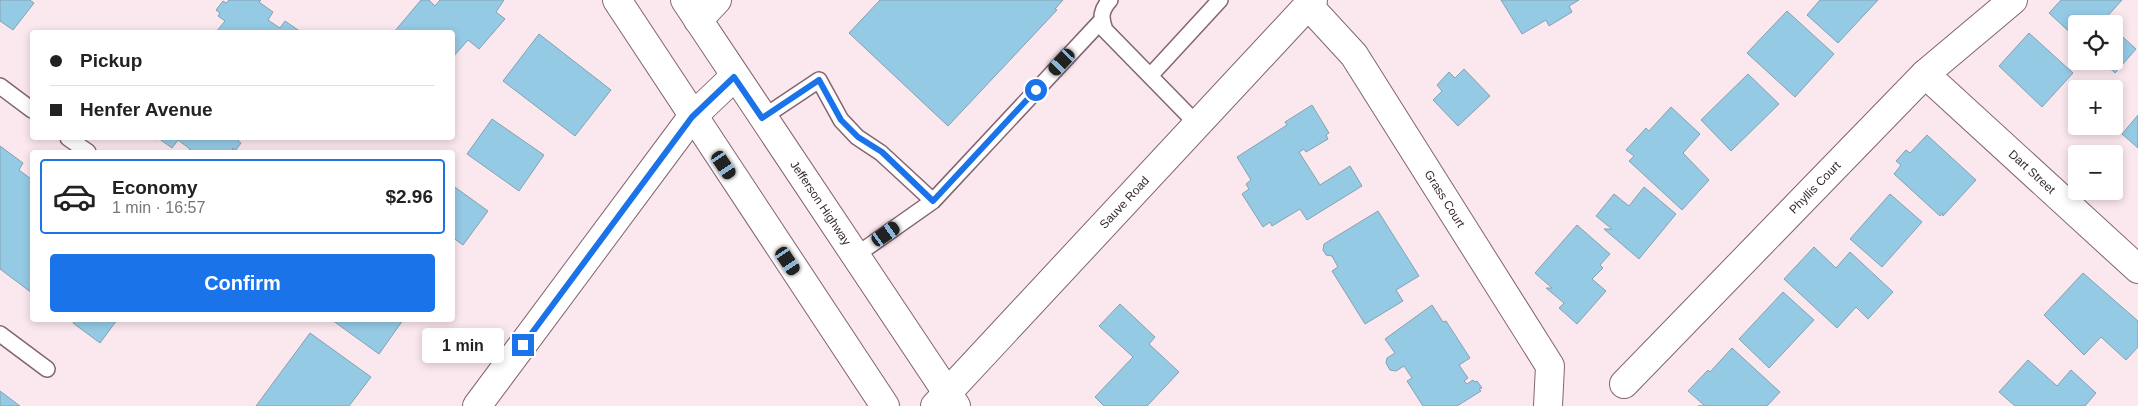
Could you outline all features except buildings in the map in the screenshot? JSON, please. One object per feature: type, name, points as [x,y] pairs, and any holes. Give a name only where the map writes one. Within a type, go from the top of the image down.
[{"type":"street","points":[[617,0],[692,117],[885,406]]},
{"type":"street","points":[[692,10],[717,0]]},
{"type":"street","name":"Phyllis Court","points":[[1624,384],[1925,74],[2013,0]]},
{"type":"street","name":"Sauve Road","points":[[946,402],[1197,124],[1311,2]]},
{"type":"street","name":"Grass Court","points":[[1311,2],[1354,54],[1550,366],[1548,406]]},
{"type":"street","name":"Jefferson Highway","points":[[692,10],[734,77],[855,256],[946,402]]},
{"type":"street","name":"Dart Street","points":[[1925,74],[2138,269]]},
{"type":"street","points":[[477,406],[692,117],[734,77]]},
{"type":"lane","points":[[1110,0],[1102,9],[1101,21],[1105,30],[1197,124]]},
{"type":"lane","points":[[1150,76],[1220,0]]},
{"type":"lane","points":[[855,256],[933,201],[1101,21]]},
{"type":"lane","points":[[762,118],[819,80],[841,120],[858,137],[882,152],[933,201]]},
{"type":"lane","points":[[0,86],[30,108]]},
{"type":"lane","points":[[71,140],[85,150]]},
{"type":"lane","points":[[0,334],[47,369]]},
{"type":"route","points":[[523,345],[692,117],[734,77],[762,118],[819,80],[841,120],[858,137],[882,152],[933,201],[1036,90]]}]
